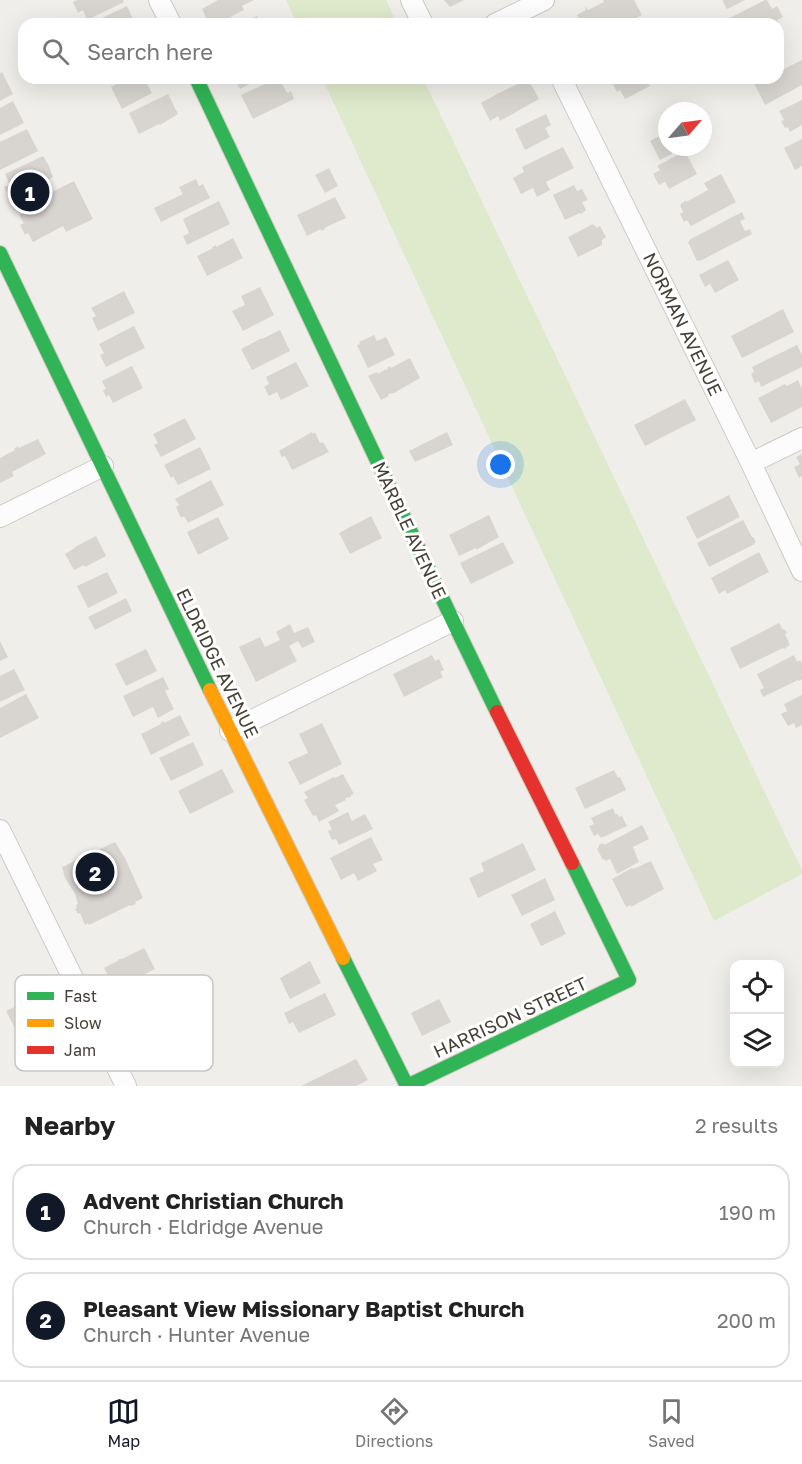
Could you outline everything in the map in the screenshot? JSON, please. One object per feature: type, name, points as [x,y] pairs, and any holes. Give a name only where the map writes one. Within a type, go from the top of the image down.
[{"type":"street","points":[[159,0],[168,18]]},
{"type":"street","points":[[411,0],[420,18]]},
{"type":"street","points":[[513,18],[535,11]]},
{"type":"street","name":"MARBLE AVENUE","points":[[199,84],[453,621],[629,980]]},
{"type":"street","name":"NORMAN AVENUE","points":[[564,84],[802,571]]},
{"type":"street","name":"ELDRIDGE AVENUE","points":[[0,253],[230,731],[407,1086]]},
{"type":"street","points":[[751,463],[802,438]]},
{"type":"street","points":[[0,517],[103,466]]},
{"type":"street","points":[[230,731],[453,621]]},
{"type":"street","points":[[0,830],[71,975]]},
{"type":"street","name":"HARRISON STREET","points":[[407,1086],[629,980]]},
{"type":"street","points":[[119,1071],[126,1086]]},
{"type":"green space","points":[[286,0],[386,0],[394,18],[294,18]]},
{"type":"green space","points":[[325,84],[426,84],[802,870],[802,874],[714,921]]},
{"type":"building","points":[[77,0],[123,0],[124,2],[91,18],[86,18],[83,10],[78,13],[73,2]]},
{"type":"building","points":[[218,0],[254,0],[242,6],[244,10],[230,18],[206,18],[202,9]]},
{"type":"building","points":[[444,0],[464,0],[450,7]]},
{"type":"building","points":[[603,0],[634,0],[642,15],[636,18],[579,18],[577,15],[586,10],[585,6],[588,10],[604,2]]},
{"type":"building","points":[[722,0],[745,0],[727,9]]},
{"type":"building","points":[[765,0],[772,9],[777,6],[783,17],[781,18],[730,18]]},
{"type":"building","points":[[127,6],[132,18],[102,18]]},
{"type":"building","points":[[802,60],[802,85],[765,105],[754,84],[784,84],[784,69]]},
{"type":"building","points":[[2,72],[13,94],[0,101],[0,73]]},
{"type":"building","points":[[117,84],[147,84],[152,93],[122,109],[111,87]]},
{"type":"building","points":[[237,84],[250,84],[240,89]]},
{"type":"building","points":[[266,84],[282,84],[287,93],[291,91],[294,99],[253,119],[241,95]]},
{"type":"building","points":[[518,84],[531,84],[539,99],[500,121],[498,116],[490,121],[481,103]]},
{"type":"building","points":[[613,84],[649,84],[650,86],[625,99],[620,90],[617,92]]},
{"type":"building","points":[[168,94],[178,114],[139,134],[129,113]]},
{"type":"building","points":[[802,100],[802,125],[790,132],[781,121],[784,120],[779,111]]},
{"type":"building","points":[[13,101],[24,123],[0,135],[0,108]]},
{"type":"building","points":[[546,114],[551,125],[545,128],[550,137],[525,150],[515,129]]},
{"type":"building","points":[[27,129],[38,151],[0,170],[0,142]]},
{"type":"building","points":[[658,137],[658,156],[668,156],[660,160],[650,141]]},
{"type":"building","points":[[802,139],[802,166],[795,170],[784,148]]},
{"type":"building","points":[[563,147],[574,168],[546,182],[550,190],[537,197],[533,188],[521,194],[513,178],[524,172],[522,167]]},
{"type":"building","points":[[43,156],[53,177],[10,199],[4,187],[10,185],[5,174]]},
{"type":"building","points":[[676,156],[688,156],[697,174],[669,189],[665,182],[659,185],[653,174],[660,170],[657,166]]},
{"type":"building","points":[[329,168],[338,186],[325,193],[315,175]]},
{"type":"building","points":[[721,174],[736,202],[691,226],[687,220],[684,222],[680,214],[683,212],[680,205],[708,190],[704,183]]},
{"type":"building","points":[[196,179],[199,186],[203,184],[210,198],[161,222],[154,208],[183,194],[179,187]]},
{"type":"building","points":[[74,181],[93,219],[66,232],[63,226],[33,242],[28,233],[25,235],[20,225],[24,223],[19,215],[50,200],[48,194]]},
{"type":"building","points":[[574,185],[577,191],[582,189],[588,200],[582,202],[586,210],[565,220],[553,195]]},
{"type":"building","points":[[335,197],[346,218],[307,236],[297,215]]},
{"type":"building","points":[[219,201],[230,224],[187,245],[183,236],[189,233],[183,219]]},
{"type":"building","points":[[742,212],[745,219],[740,221],[745,231],[750,229],[752,234],[697,261],[689,240]]},
{"type":"building","points":[[593,224],[596,228],[600,226],[606,237],[602,240],[602,245],[578,257],[568,237]]},
{"type":"building","points":[[233,238],[243,258],[207,276],[197,256]]},
{"type":"building","points":[[728,260],[739,280],[715,293],[710,284],[705,287],[699,275]]},
{"type":"building","points":[[260,287],[274,315],[243,331],[232,311],[245,305],[241,296]]},
{"type":"building","points":[[124,291],[135,313],[98,331],[92,318],[96,316],[91,308]]},
{"type":"building","points":[[783,309],[794,332],[742,358],[731,336]]},
{"type":"building","points":[[134,326],[145,348],[106,367],[100,355],[104,353],[99,344]]},
{"type":"building","points":[[280,330],[290,351],[252,370],[241,349]]},
{"type":"building","points":[[374,335],[377,341],[386,337],[395,355],[368,368],[357,345]]},
{"type":"building","points":[[797,345],[802,355],[802,367],[761,387],[759,381],[755,383],[751,374],[754,372],[752,367]]},
{"type":"building","points":[[410,358],[420,378],[381,400],[368,376],[377,372],[378,374]]},
{"type":"building","points":[[296,362],[309,386],[281,400],[277,392],[269,396],[264,387],[269,384],[266,377]]},
{"type":"building","points":[[132,366],[143,388],[113,403],[109,395],[106,397],[103,390],[106,389],[102,381]]},
{"type":"building","points":[[798,380],[802,389],[802,407],[771,423],[758,398]]},
{"type":"building","points":[[685,399],[696,420],[645,446],[634,425]]},
{"type":"building","points":[[185,418],[196,439],[161,457],[154,445],[158,443],[153,434]]},
{"type":"building","points":[[312,432],[313,434],[315,432],[320,443],[323,442],[329,452],[292,470],[285,456],[282,457],[279,451]]},
{"type":"building","points":[[447,432],[453,445],[415,462],[409,451]]},
{"type":"building","points":[[38,439],[46,454],[12,472],[14,476],[0,483],[0,458],[18,446],[19,448]]},
{"type":"building","points":[[200,447],[211,469],[178,485],[164,465]]},
{"type":"building","points":[[802,454],[802,476],[799,478],[794,467],[800,464],[796,457]]},
{"type":"building","points":[[211,480],[224,505],[188,523],[184,516],[181,518],[176,507],[179,505],[175,499]]},
{"type":"building","points":[[729,495],[740,517],[697,539],[686,517]]},
{"type":"building","points":[[489,515],[499,537],[476,550],[476,548],[459,556],[449,535]]},
{"type":"building","points":[[371,516],[382,538],[350,554],[339,533]]},
{"type":"building","points":[[218,517],[229,539],[198,555],[187,532]]},
{"type":"building","points":[[743,520],[755,544],[709,567],[697,543]]},
{"type":"building","points":[[96,536],[106,556],[74,570],[65,554]]},
{"type":"building","points":[[503,542],[514,563],[471,584],[460,563]]},
{"type":"building","points":[[759,552],[769,572],[727,594],[725,590],[719,594],[711,578]]},
{"type":"building","points":[[107,572],[118,593],[88,608],[77,586]]},
{"type":"building","points":[[126,598],[132,611],[95,630],[88,617]]},
{"type":"building","points":[[779,623],[787,633],[785,634],[790,645],[740,669],[730,648]]},
{"type":"building","points":[[290,624],[294,633],[308,627],[315,642],[302,648],[298,641],[289,646],[297,661],[256,682],[239,647],[260,637],[265,647],[280,640],[276,632]]},
{"type":"building","points":[[0,641],[8,657],[0,661]]},
{"type":"building","points":[[146,649],[157,671],[126,686],[115,664]]},
{"type":"building","points":[[432,655],[435,661],[439,659],[444,670],[440,672],[443,677],[404,697],[393,674]]},
{"type":"building","points":[[794,655],[797,662],[800,660],[802,663],[802,679],[763,697],[760,690],[764,688],[757,674]]},
{"type":"building","points":[[14,669],[25,690],[0,702],[0,676]]},
{"type":"building","points":[[163,677],[169,689],[165,691],[174,709],[158,718],[153,707],[133,717],[123,696]]},
{"type":"building","points":[[26,694],[39,718],[0,738],[0,708]]},
{"type":"building","points":[[802,695],[802,725],[796,728],[794,723],[788,726],[781,714],[787,711],[784,704]]},
{"type":"building","points":[[180,715],[190,735],[151,755],[141,734]]},
{"type":"building","points":[[322,723],[342,764],[300,785],[288,762],[308,753],[299,734]]},
{"type":"building","points":[[193,742],[204,765],[171,781],[159,758]]},
{"type":"building","points":[[222,769],[234,792],[190,814],[178,791]]},
{"type":"building","points":[[614,770],[626,790],[585,809],[575,788]]},
{"type":"building","points":[[343,774],[354,794],[335,805],[339,811],[319,822],[304,800],[308,798],[304,792]]},
{"type":"building","points":[[613,808],[615,814],[622,816],[627,826],[601,838],[598,834],[594,836],[589,826],[594,824],[591,818]]},
{"type":"building","points":[[348,812],[352,821],[365,814],[373,829],[339,845],[336,839],[332,840],[328,831],[332,829],[328,822]]},
{"type":"building","points":[[642,825],[649,839],[633,847],[639,862],[617,874],[610,859],[603,860],[597,849],[599,845],[603,843],[604,845]]},
{"type":"building","points":[[371,837],[383,860],[373,864],[377,871],[358,881],[354,873],[341,880],[330,858]]},
{"type":"building","points":[[115,842],[143,898],[135,902],[136,904],[85,925],[80,913],[78,914],[75,909],[78,904],[75,894],[65,878],[62,867]]},
{"type":"building","points":[[523,843],[536,870],[478,898],[469,878],[484,871],[481,863]]},
{"type":"building","points":[[651,861],[664,889],[631,907],[631,905],[626,907],[612,879]]},
{"type":"building","points":[[545,878],[555,900],[522,916],[511,895]]},
{"type":"building","points":[[555,911],[566,934],[541,946],[530,924]]},
{"type":"building","points":[[144,948],[155,969],[143,975],[108,975],[104,968]]},
{"type":"building","points":[[310,961],[321,983],[290,999],[280,978]]},
{"type":"building","points":[[325,993],[336,1015],[299,1033],[293,1022],[289,1024],[284,1013]]},
{"type":"building","points":[[439,999],[451,1022],[422,1036],[411,1013]]},
{"type":"building","points":[[15,1006],[15,1028],[6,1011]]},
{"type":"building","points":[[356,1059],[368,1080],[356,1086],[301,1086]]},
{"type":"traffic: fast","points":[[199,84],[497,712]]},
{"type":"traffic: fast","points":[[0,253],[210,690]]},
{"type":"traffic: fast","points":[[407,1086],[629,980],[572,863]]},
{"type":"traffic: fast","points":[[343,958],[407,1086]]},
{"type":"traffic: slow","points":[[210,690],[343,958]]},
{"type":"traffic: jam","points":[[497,712],[572,863]]},
{"type":"place","name":"Advent Christian Church","points":[[30,192]]},
{"type":"place","name":"Pleasant View Missionary Baptist Church","points":[[95,872]]}]
